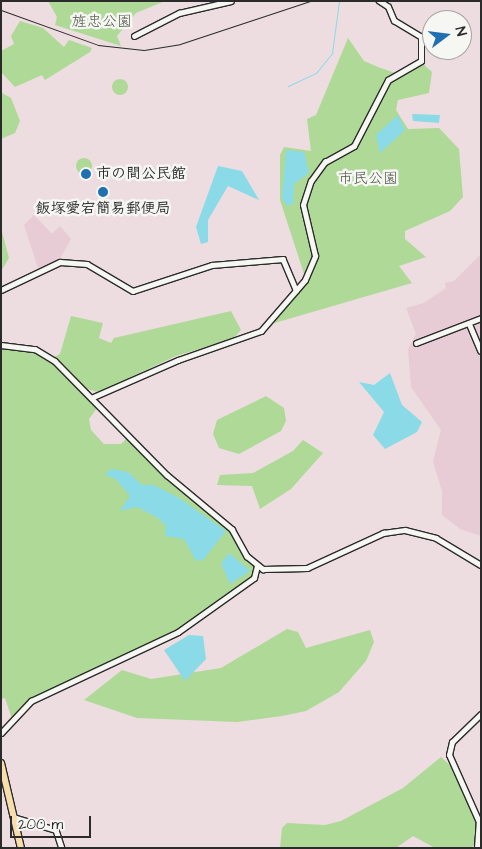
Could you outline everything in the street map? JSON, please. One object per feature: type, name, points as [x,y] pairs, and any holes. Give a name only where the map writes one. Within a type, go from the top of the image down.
[{"type":"highway","points":[[1,763],[12,817],[21,848]]},
{"type":"street","points":[[134,36],[179,13],[231,1]]},
{"type":"street","points":[[91,398],[178,360],[261,331],[296,290],[315,256],[303,210],[312,181],[324,162],[356,144],[388,80],[421,61],[421,37],[394,22],[388,7],[379,1]]},
{"type":"street","points":[[1,290],[60,262],[87,264],[133,291],[223,262],[283,259],[296,290]]},
{"type":"street","points":[[416,344],[481,318]]},
{"type":"street","points":[[469,323],[481,351]]},
{"type":"street","points":[[1,345],[46,354],[185,492],[232,529],[257,566],[270,572]]},
{"type":"street","points":[[1,733],[31,701],[163,641],[254,578],[270,572],[320,565],[383,533],[405,530],[431,536],[481,565]]},
{"type":"street","points":[[254,578],[257,566]]},
{"type":"street","points":[[478,848],[479,822],[449,755],[452,742],[481,714]]},
{"type":"street","points":[[12,817],[56,830],[62,848]]},
{"type":"shaded area","points":[[34,215],[52,234],[60,226],[71,239],[59,260],[38,268],[24,225]]},
{"type":"shaded area","points":[[481,254],[481,536],[460,529],[442,515],[442,491],[433,462],[441,430],[411,387],[408,349],[416,334],[406,308],[424,303],[446,288],[445,283],[454,281]]},
{"type":"green space","name":"旌忠公園","points":[[48,1],[165,1],[136,13],[117,36],[121,46],[55,25],[57,17]]},
{"type":"green space","points":[[20,21],[43,28],[64,47],[69,40],[92,48],[90,52],[45,80],[42,75],[15,87],[1,72],[1,51],[14,44],[11,36]]},
{"type":"green space","name":"市民公園","points":[[348,38],[364,61],[378,67],[395,73],[419,60],[432,72],[429,93],[398,100],[396,110],[408,129],[439,128],[459,149],[463,197],[450,211],[405,231],[405,239],[426,257],[399,266],[412,283],[271,324],[306,280],[280,200],[280,155],[284,147],[311,151],[307,119],[316,115]]},
{"type":"green space","points":[[120,79],[128,87],[120,95],[112,87]]},
{"type":"green space","points":[[2,93],[11,98],[20,121],[15,133],[1,139]]},
{"type":"green space","points":[[81,158],[87,158],[92,163],[90,172],[81,174],[76,169],[76,163]]},
{"type":"green space","points":[[1,228],[9,258],[1,271]]},
{"type":"green space","points":[[231,311],[241,330],[233,339],[176,356],[99,392],[86,389],[54,357],[60,354],[71,316],[103,323],[99,338],[111,343],[114,338]]},
{"type":"green space","points":[[1,346],[34,350],[55,364],[97,408],[89,419],[91,430],[104,444],[121,444],[128,437],[184,493],[229,529],[255,566],[253,577],[177,631],[30,701],[12,719],[5,698],[1,699]]},
{"type":"green space","points":[[266,396],[284,408],[286,421],[281,431],[239,454],[219,448],[213,434],[217,420]]},
{"type":"green space","points":[[303,440],[323,453],[291,489],[260,509],[252,486],[217,485],[220,475],[253,473],[293,451]]},
{"type":"green space","points":[[287,629],[298,632],[306,648],[370,630],[374,642],[366,661],[339,692],[306,711],[282,716],[237,722],[137,718],[84,700],[122,670],[151,679],[221,668]]},
{"type":"green space","points":[[441,757],[456,771],[472,806],[481,840],[471,848],[435,848],[413,836],[396,848],[280,848],[282,828],[287,823],[325,825],[341,821],[403,788]]},
{"type":"water","points":[[412,114],[440,115],[439,123],[413,121]]},
{"type":"water","points":[[398,115],[405,130],[380,153],[376,135]]},
{"type":"water","points":[[286,150],[304,152],[309,173],[294,184],[293,204],[287,206],[282,198]]},
{"type":"water","points":[[218,166],[242,171],[259,200],[228,186],[208,220],[208,242],[201,244],[196,227]]},
{"type":"water","points":[[390,373],[402,405],[422,422],[417,432],[385,449],[373,435],[384,412],[359,382],[374,385]]},
{"type":"water","points":[[111,469],[128,472],[142,485],[154,485],[179,498],[226,531],[204,559],[196,561],[184,539],[165,536],[166,526],[158,518],[137,507],[120,511],[130,496],[116,479],[105,475]]},
{"type":"water","points":[[229,553],[250,571],[230,584],[221,563]]},
{"type":"water","points":[[189,635],[203,636],[206,659],[185,681],[164,650]]},
{"type":"waterway","points":[[288,86],[316,73],[332,53],[339,1]]},
{"type":"railway","points":[[1,10],[98,45],[144,50],[180,44],[310,1]]},
{"type":"place","name":"市の間公民館","points":[[86,174]]},
{"type":"place","name":"飯塚愛宕簡易郵便局","points":[[103,192]]}]
